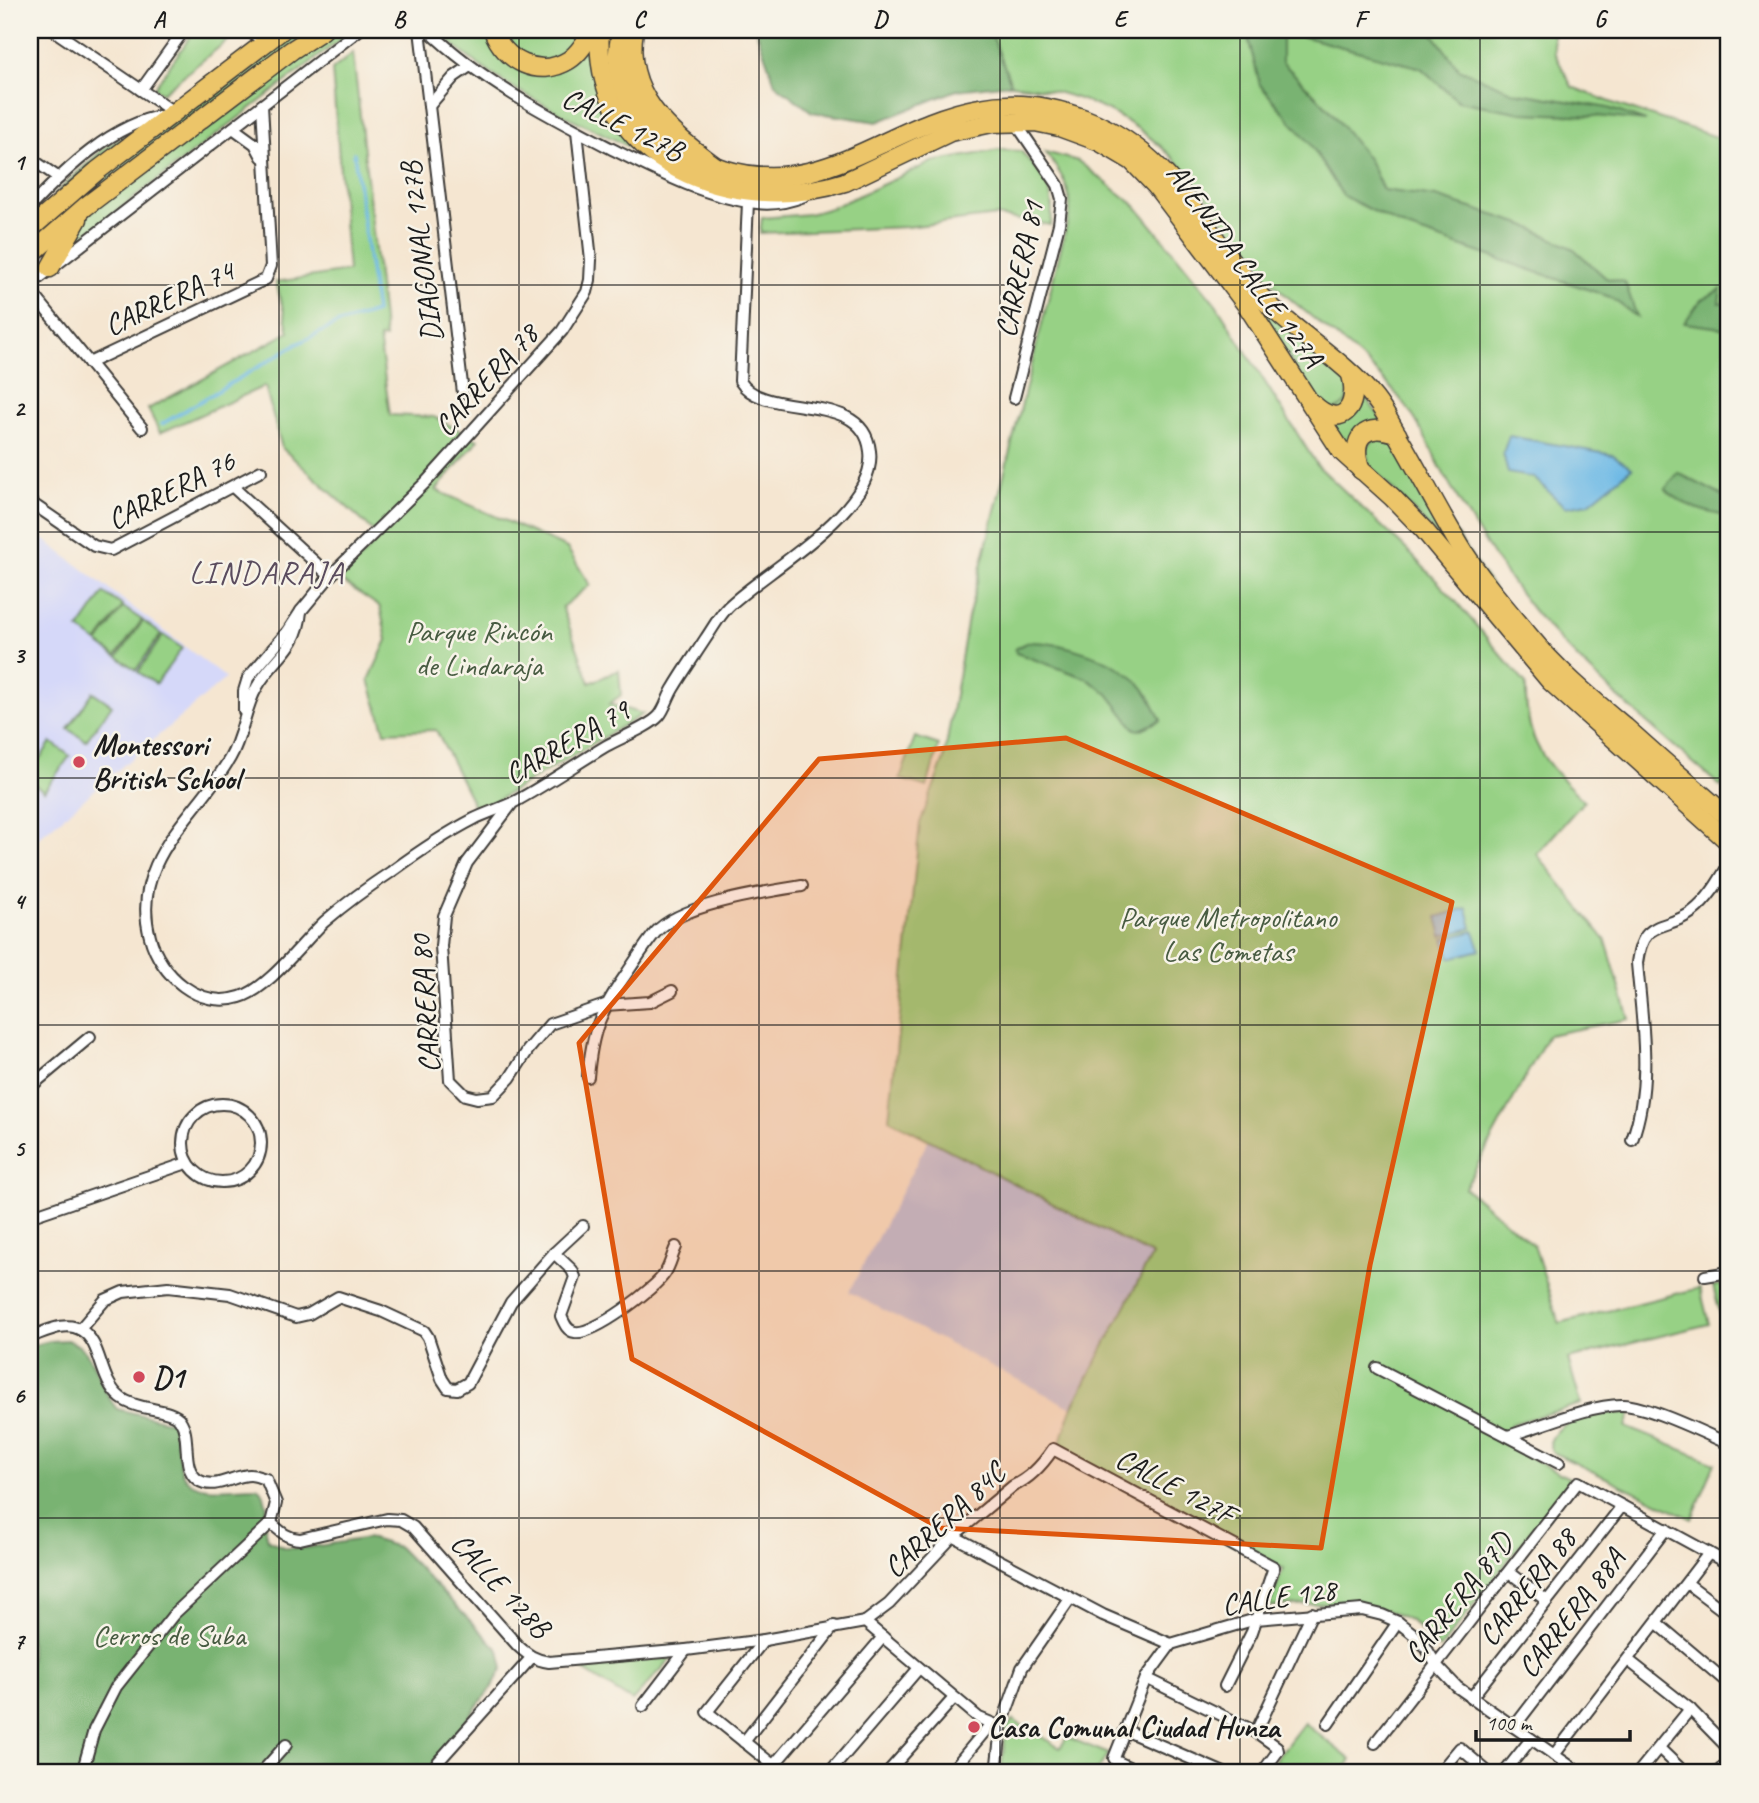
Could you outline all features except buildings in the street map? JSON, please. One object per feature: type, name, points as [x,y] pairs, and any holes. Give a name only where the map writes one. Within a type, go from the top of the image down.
[{"type":"main road","points":[[30,229],[83,183],[282,30]]},
{"type":"main road","points":[[30,255],[85,207],[292,50],[323,30]]},
{"type":"main road","points":[[494,30],[506,52],[516,61],[536,68],[551,67],[569,60],[582,49],[593,30]]},
{"type":"main road","name":"AVENIDA CALLE 127A","points":[[600,30],[603,76],[612,104],[641,145],[656,157],[687,173],[731,188],[786,193],[817,190],[845,183],[950,132],[972,126],[1016,122],[1059,127],[1081,134],[1119,153],[1142,169],[1248,307],[1334,442],[1424,530],[1550,681],[1729,842]]},
{"type":"main road","name":"AVENIDA CALLE 127A","points":[[621,30],[618,60],[622,82],[630,102],[642,120],[657,136],[674,148],[715,166],[752,176],[788,177],[811,173],[959,112],[994,105],[1068,113],[1122,137],[1153,160],[1257,292],[1377,401],[1462,550],[1532,639],[1576,686],[1729,818]]},
{"type":"main road","points":[[634,30],[632,48],[635,69],[642,92],[652,109],[685,144],[715,166]]},
{"type":"main road","points":[[50,268],[85,207]]},
{"type":"main road","points":[[1307,399],[1326,414],[1342,414],[1350,408],[1354,399],[1350,375]]},
{"type":"main road","points":[[1361,470],[1356,451],[1364,433],[1373,429],[1397,433]]},
{"type":"street","points":[[53,30],[175,113]]},
{"type":"street","points":[[141,90],[184,30]]},
{"type":"street","points":[[248,30],[266,43]]},
{"type":"street","points":[[30,285],[359,30]]},
{"type":"street","name":"DIAGONAL 127B","points":[[420,30],[463,393]]},
{"type":"street","name":"CALLE 127B","points":[[428,30],[470,66],[537,109],[668,175],[716,194],[748,202],[783,202],[817,190]]},
{"type":"street","points":[[429,106],[454,77],[470,66]]},
{"type":"street","points":[[262,105],[264,159]]},
{"type":"street","points":[[30,207],[93,149],[147,118],[175,113]]},
{"type":"street","name":"CARRERA 81","points":[[1014,398],[1059,224],[1062,199],[1058,185],[1016,122]]},
{"type":"street","points":[[233,128],[255,144],[264,159]]},
{"type":"street","name":"CARRERA 78","points":[[243,997],[219,1000],[195,995],[164,967],[153,945],[145,912],[152,875],[175,829],[229,760],[239,739],[244,719],[250,687],[248,678],[330,576],[445,462],[562,331],[581,303],[590,280],[591,260],[577,131]]},
{"type":"street","points":[[30,158],[59,178]]},
{"type":"street","name":"CARRERA 74","points":[[89,363],[266,279],[271,266],[264,159]]},
{"type":"street","name":"CARRERA 79","points":[[243,997],[276,972],[326,921],[390,872],[477,818],[513,803],[658,718],[672,690],[725,609],[812,541],[861,491],[867,480],[871,461],[868,439],[865,432],[850,418],[753,395],[740,381],[748,202]]},
{"type":"street","points":[[30,290],[142,428]]},
{"type":"street","name":"CARRERA 76","points":[[30,502],[102,549],[111,550],[261,471]]},
{"type":"street","points":[[233,487],[330,576]]},
{"type":"street","name":"CARRERA 80","points":[[513,803],[467,863],[444,916],[441,946],[450,1080],[465,1095],[477,1098],[493,1096],[510,1078],[528,1050],[550,1024],[605,1005],[650,1002],[672,991]]},
{"type":"street","points":[[1632,1140],[1638,1123],[1644,1086],[1638,952],[1648,933],[1659,925],[1695,910],[1729,864]]},
{"type":"street","points":[[587,1077],[591,1042],[605,1005],[656,931],[671,921],[718,902],[802,886]]},
{"type":"street","points":[[30,1087],[90,1037]]},
{"type":"street","points":[[229,1104],[251,1117],[258,1128],[260,1153],[256,1164],[240,1179],[217,1183],[195,1173],[187,1163],[182,1139],[186,1126],[193,1115],[204,1108],[229,1104]]},
{"type":"street","points":[[30,1212],[38,1214],[187,1163]]},
{"type":"street","points":[[80,1329],[105,1300],[123,1292],[168,1287],[230,1294],[296,1317],[309,1314],[338,1297],[380,1311],[424,1331],[442,1379],[448,1388],[457,1389],[468,1383],[512,1302],[554,1253],[583,1226]]},
{"type":"street","points":[[554,1253],[572,1270],[575,1278],[561,1317],[566,1327],[574,1332],[584,1332],[622,1312],[665,1274],[676,1247]]},
{"type":"street","points":[[1705,1276],[1729,1272]]},
{"type":"street","points":[[30,1337],[61,1327],[80,1329],[87,1335],[99,1356],[106,1382],[112,1390],[131,1405],[166,1411],[179,1418],[184,1427],[190,1469],[201,1482],[211,1484],[251,1475],[266,1479],[276,1503],[271,1523],[174,1614],[116,1687],[94,1730],[82,1773]]},
{"type":"street","points":[[1377,1368],[1559,1462]]},
{"type":"street","points":[[1508,1436],[1586,1412],[1623,1405],[1690,1427],[1729,1444]]},
{"type":"street","name":"CARRERA 84C","points":[[865,1622],[889,1604],[953,1536],[1021,1482],[1045,1461],[1053,1449]]},
{"type":"street","name":"CALLE 127F","points":[[1053,1449],[1274,1568],[1256,1619]]},
{"type":"street","name":"CARRERA 87D","points":[[1375,1743],[1578,1482],[1622,1506]]},
{"type":"street","points":[[1622,1506],[1729,1564]]},
{"type":"street","name":"CARRERA 88","points":[[1471,1698],[1622,1506]]},
{"type":"street","name":"CALLE 128B","points":[[271,1523],[291,1539],[300,1539],[387,1519],[401,1520],[414,1527],[531,1658],[550,1661],[687,1650],[865,1622]]},
{"type":"street","name":"CARRERA 88A","points":[[1514,1727],[1666,1530]]},
{"type":"street","points":[[953,1536],[1070,1599],[1171,1644],[1146,1678],[1114,1758],[1137,1773]]},
{"type":"street","points":[[1554,1755],[1710,1553]]},
{"type":"street","points":[[1509,1572],[1547,1601]]},
{"type":"street","points":[[1688,1584],[1729,1615]]},
{"type":"street","points":[[950,1773],[996,1726],[1022,1668],[1070,1599]]},
{"type":"street","name":"CALLE 128","points":[[1171,1644],[1256,1619],[1362,1610],[1398,1622],[1425,1646],[1437,1666],[1457,1687],[1580,1773]]},
{"type":"street","points":[[1255,1732],[1312,1613]]},
{"type":"street","points":[[1225,1686],[1256,1619]]},
{"type":"street","points":[[865,1622],[954,1698],[996,1726]]},
{"type":"street","points":[[1328,1724],[1398,1622]]},
{"type":"street","points":[[1657,1623],[1710,1665],[1729,1684]]},
{"type":"street","points":[[744,1742],[834,1626]]},
{"type":"street","points":[[773,1766],[883,1637]]},
{"type":"street","points":[[764,1640],[707,1712],[783,1773]]},
{"type":"street","points":[[643,1706],[687,1650]]},
{"type":"street","points":[[431,1773],[531,1658]]},
{"type":"street","points":[[1628,1660],[1690,1709],[1729,1749]]},
{"type":"street","points":[[829,1773],[919,1668]]},
{"type":"street","points":[[1146,1678],[1255,1732],[1278,1749],[1262,1773]]},
{"type":"street","points":[[887,1773],[954,1698]]},
{"type":"street","points":[[1638,1773],[1690,1709]]},
{"type":"street","points":[[996,1726],[996,1773]]},
{"type":"street","points":[[1127,1731],[1224,1773]]},
{"type":"street","points":[[1504,1773],[1531,1739]]},
{"type":"street","points":[[261,1773],[286,1745]]},
{"type":"street","points":[[1439,1773],[1460,1748],[1489,1773]]},
{"type":"street","points":[[1659,1748],[1685,1773]]},
{"type":"street","points":[[1717,1773],[1729,1760]]},
{"type":"highlighted area","points":[[1066,738],[1452,902],[1370,1265],[1321,1548],[940,1528],[632,1359],[579,1043],[819,759]]},
{"type":"shaded area","name":"Montessori British School","points":[[30,529],[226,678],[30,845]]},
{"type":"shaded area","points":[[929,1139],[1152,1255],[1072,1408],[849,1292]]},
{"type":"green space","points":[[195,30],[238,32],[162,93],[154,88]]},
{"type":"green space","points":[[295,30],[312,30],[30,246],[30,238],[79,194]]},
{"type":"green space","points":[[339,30],[353,30],[66,250],[88,213],[323,39]]},
{"type":"green space","points":[[437,30],[489,30],[526,70],[593,43],[602,97],[615,121],[638,151],[507,83],[459,50]]},
{"type":"green space","points":[[500,30],[587,30],[572,50],[544,62],[517,55]]},
{"type":"green space","points":[[609,30],[614,30],[613,60],[619,90],[624,104],[641,129],[661,148],[681,160],[737,180],[779,183],[816,178],[851,167],[936,125],[1005,110],[1043,113],[1091,128],[1118,142],[1141,159],[1182,202],[1253,298],[1345,378],[1348,395],[1345,403],[1329,410],[1315,401],[1253,302],[1168,189],[1136,158],[1094,132],[1046,117],[981,117],[935,128],[841,176],[815,184],[793,187],[724,181],[677,162],[656,148],[636,129],[614,90],[608,60]]},
{"type":"green space","points":[[756,30],[990,30],[1011,84],[957,90],[877,122],[812,112],[775,84]]},
{"type":"green space","points":[[990,30],[1552,30],[1555,54],[1572,87],[1729,141],[1729,761],[1721,787],[1600,680],[1533,610],[1487,546],[1418,425],[1393,390],[1359,356],[1269,280],[1180,165],[1139,129],[1116,115],[1067,95],[1011,84]]},
{"type":"green space","points":[[1246,30],[1430,30],[1459,69],[1514,92],[1608,108],[1646,121],[1522,113],[1458,101],[1421,68],[1282,31],[1282,62],[1328,108],[1369,160],[1383,190],[1436,197],[1525,225],[1574,249],[1606,278],[1625,282],[1637,317],[1610,297],[1407,228],[1343,196],[1309,142],[1260,85]]},
{"type":"green space","name":"Parque Rincón de Lindaraja","points":[[353,53],[385,338],[379,338],[390,415],[434,417],[478,440],[436,490],[567,548],[590,585],[562,607],[590,683],[619,670],[621,695],[609,704],[643,714],[477,812],[436,730],[385,732],[369,680],[387,640],[380,607],[340,580],[380,537],[282,448],[265,386],[160,433],[148,409],[289,332],[276,282],[348,271],[332,70]]},
{"type":"green space","points":[[139,126],[61,191],[53,195],[103,149]]},
{"type":"green space","points":[[999,150],[1021,151],[1042,177],[1050,192],[1051,225],[996,216],[907,227],[760,233],[762,218],[809,214],[831,208],[932,162]]},
{"type":"green space","name":"Parque Metropolitano Las Cometas","points":[[1045,152],[1078,161],[1136,206],[1216,304],[1317,465],[1408,551],[1453,598],[1526,684],[1526,704],[1533,736],[1548,763],[1584,801],[1537,854],[1606,941],[1629,1019],[1548,1035],[1465,1188],[1534,1245],[1559,1323],[1700,1288],[1709,1324],[1568,1359],[1581,1404],[1511,1424],[1501,1442],[1571,1479],[1440,1649],[1408,1620],[1371,1607],[1337,1603],[1269,1607],[1283,1569],[1057,1454],[1072,1408],[1152,1255],[889,1119],[920,823],[944,759],[968,618],[1070,212],[1064,180]]},
{"type":"green space","points":[[1721,289],[1719,303],[1729,302],[1729,329],[1684,323],[1701,300]]},
{"type":"green space","points":[[1360,390],[1386,425],[1351,452],[1326,419]]},
{"type":"green space","points":[[1377,438],[1389,439],[1394,443],[1536,651],[1451,550],[1369,465],[1367,450],[1370,443]]},
{"type":"green space","points":[[1678,473],[1729,499],[1729,516],[1694,508],[1672,495],[1665,489]]},
{"type":"green space","points":[[104,593],[123,606],[97,642],[79,629]]},
{"type":"green space","points":[[123,607],[142,620],[116,656],[98,643]]},
{"type":"green space","points":[[143,621],[161,634],[136,670],[118,657]]},
{"type":"green space","points":[[163,635],[182,648],[156,684],[138,672]]},
{"type":"green space","points":[[1028,642],[1072,648],[1116,666],[1143,687],[1161,720],[1140,730],[1135,729],[1108,694],[1086,678],[1016,653],[1015,649]]},
{"type":"green space","points":[[93,692],[112,705],[86,741],[68,729]]},
{"type":"green space","points":[[915,737],[939,745],[927,787],[900,779]]},
{"type":"green space","points":[[51,742],[70,756],[44,791],[30,781],[30,773]]},
{"type":"green space","points":[[1729,1284],[1729,1318],[1722,1320],[1713,1286]]},
{"type":"green space","name":"Cerros de Suba","points":[[67,1340],[77,1345],[91,1360],[117,1409],[172,1422],[182,1472],[190,1482],[218,1489],[257,1487],[263,1492],[267,1506],[264,1521],[268,1540],[286,1548],[305,1548],[368,1538],[398,1547],[499,1650],[503,1668],[492,1687],[425,1773],[30,1773],[30,1346]]},
{"type":"green space","points":[[1604,1413],[1631,1413],[1626,1427],[1715,1463],[1692,1519],[1552,1452],[1550,1442],[1559,1429],[1572,1421]]},
{"type":"green space","points":[[672,1658],[632,1701],[572,1663]]},
{"type":"green space","points":[[1013,1720],[1060,1748],[1067,1737],[1109,1754],[1095,1773],[1001,1773],[1006,1729]]},
{"type":"green space","points":[[1304,1723],[1351,1760],[1341,1773],[1265,1773]]},
{"type":"water","points":[[1509,436],[1613,455],[1632,468],[1589,503],[1565,507],[1534,478],[1508,473],[1503,453]]},
{"type":"water","points":[[1467,908],[1472,928],[1442,936],[1437,917]]},
{"type":"water","points":[[1474,931],[1480,950],[1450,958],[1444,939]]},
{"type":"waterway","points":[[162,424],[297,344],[337,324],[376,312],[354,153]]},
{"type":"place","name":"Montessori British School","points":[[79,762]]},
{"type":"place","name":"D1","points":[[139,1377]]},
{"type":"place","name":"Casa Comunal Ciudad Hunza","points":[[974,1727]]},
{"type":"district","name":"LINDARAJA","points":[[267,572]]}]
